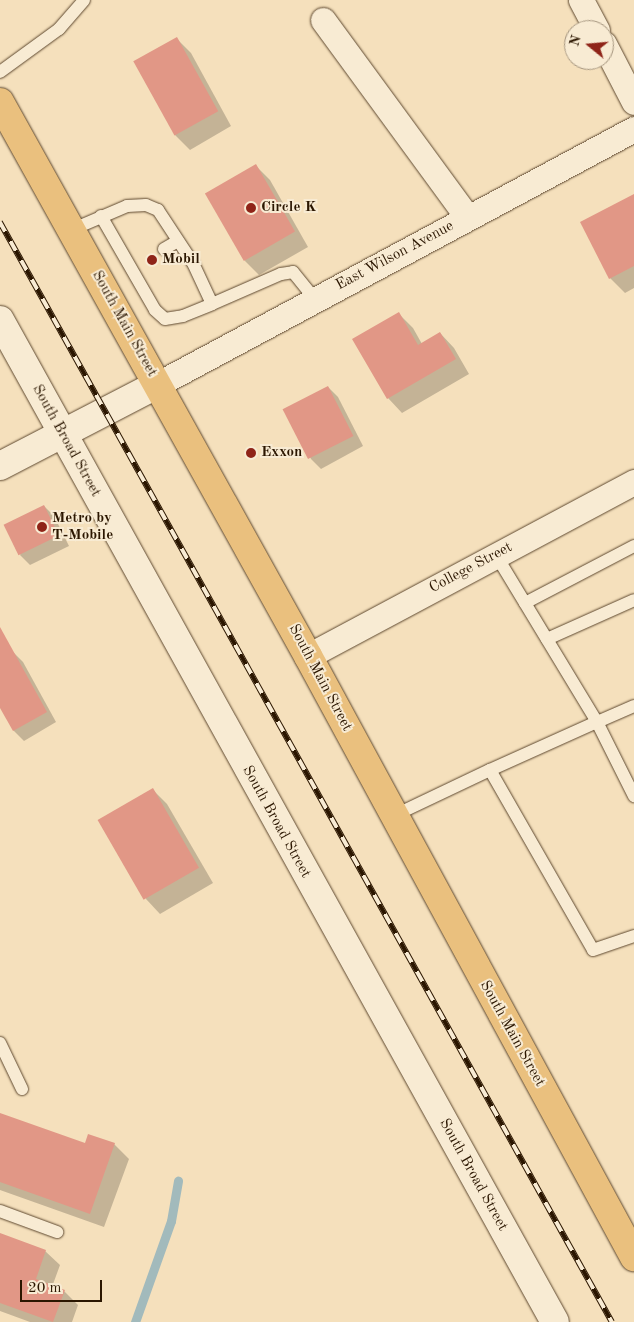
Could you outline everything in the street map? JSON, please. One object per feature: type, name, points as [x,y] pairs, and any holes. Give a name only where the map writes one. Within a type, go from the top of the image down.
[{"type":"main road","name":"South Main Street","points":[[0,102],[308,656],[393,816],[634,1257]]},
{"type":"street","points":[[581,0],[592,20]]},
{"type":"street","points":[[323,20],[467,217]]},
{"type":"street","points":[[614,63],[634,102]]},
{"type":"street","name":"East Wilson Avenue","points":[[158,384],[634,129]]},
{"type":"street","name":"South Broad Street","points":[[0,320],[556,1322]]},
{"type":"street","points":[[0,466],[158,384]]},
{"type":"street","name":"College Street","points":[[308,656],[634,482]]},
{"type":"lane","points":[[0,72],[59,29],[84,0]]},
{"type":"lane","points":[[71,230],[127,206],[146,205],[158,210],[193,263],[212,304]]},
{"type":"lane","points":[[101,216],[133,264],[155,310],[165,319],[183,316],[281,274],[293,272],[315,299]]},
{"type":"lane","points":[[164,248],[178,241]]},
{"type":"lane","points":[[524,603],[634,546]]},
{"type":"lane","points":[[496,555],[597,722],[634,796]]},
{"type":"lane","points":[[547,639],[634,600]]},
{"type":"lane","points":[[393,816],[490,770],[634,706]]},
{"type":"lane","points":[[490,770],[593,950],[634,936]]},
{"type":"lane","points":[[0,1043],[22,1089]]},
{"type":"lane","points":[[0,1211],[57,1232]]},
{"type":"building","points":[[177,37],[218,111],[174,136],[133,61]]},
{"type":"building","points":[[256,164],[295,232],[244,261],[205,194]]},
{"type":"building","points":[[634,194],[634,266],[609,279],[580,222]]},
{"type":"building","points":[[399,312],[418,345],[440,332],[456,359],[387,399],[352,339]]},
{"type":"building","points":[[328,386],[353,436],[308,459],[283,409]]},
{"type":"building","points":[[44,505],[59,536],[18,555],[4,525]]},
{"type":"building","points":[[0,627],[47,712],[13,731],[0,708]]},
{"type":"building","points":[[153,788],[199,868],[144,900],[98,820]]},
{"type":"building","points":[[0,1113],[85,1143],[88,1134],[115,1143],[90,1214],[0,1182]]},
{"type":"building","points":[[0,1233],[46,1250],[36,1279],[65,1290],[53,1322],[0,1303]]},
{"type":"waterway","points":[[135,1322],[171,1221],[178,1181]]},
{"type":"railway","points":[[0,222],[612,1322]]},
{"type":"place","name":"Circle K","points":[[251,208]]},
{"type":"place","name":"Mobil","points":[[152,260]]},
{"type":"place","name":"Exxon","points":[[251,453]]},
{"type":"place","name":"Metro by T-Mobile","points":[[42,527]]}]
